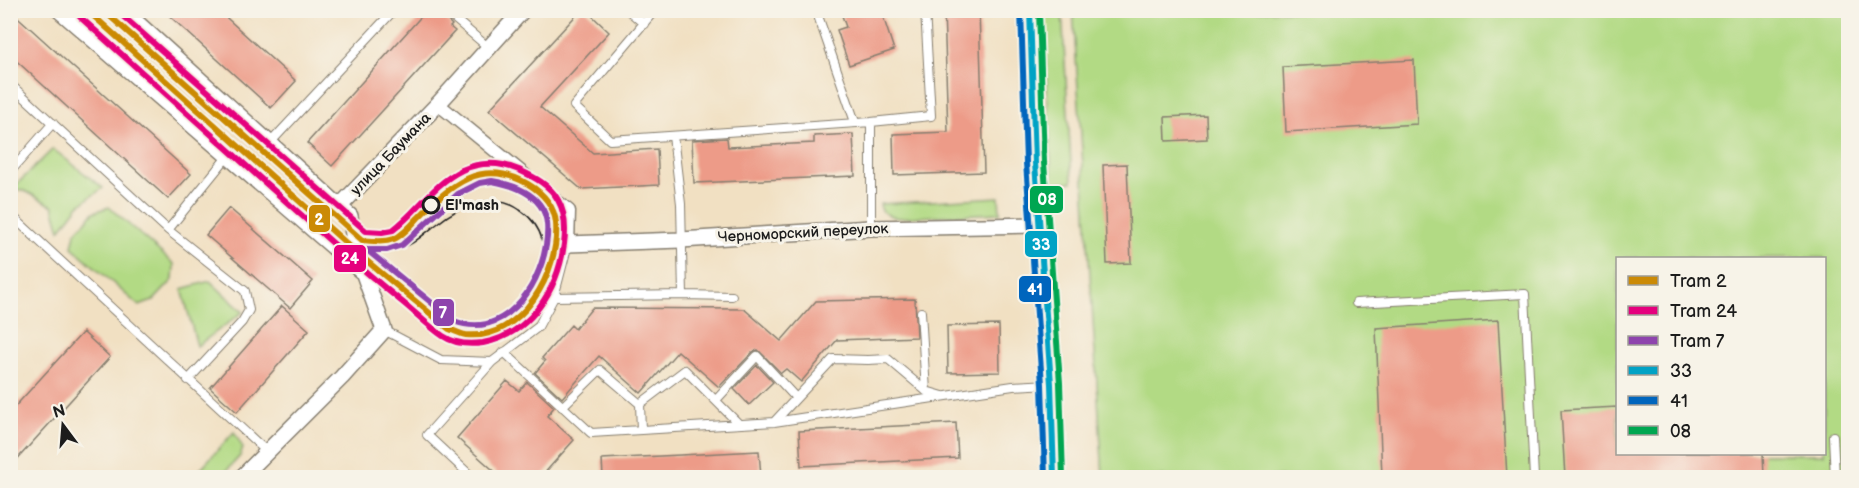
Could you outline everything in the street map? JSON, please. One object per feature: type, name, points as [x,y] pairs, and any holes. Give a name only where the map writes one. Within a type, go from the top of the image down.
[{"type":"main road","points":[[1030,10],[1039,225],[1054,477]]},
{"type":"street","points":[[58,10],[362,272]]},
{"type":"street","points":[[123,10],[340,206]]},
{"type":"street","name":"улица Баумана","points":[[384,330],[356,252],[350,216],[340,206],[438,104],[523,10]]},
{"type":"street","points":[[438,104],[569,211],[568,244]]},
{"type":"street","name":"Черноморский переулок","points":[[568,244],[681,240],[871,228],[1039,225]]},
{"type":"street","points":[[241,477],[342,377],[384,330]]},
{"type":"lane","points":[[270,142],[394,10]]},
{"type":"lane","points":[[628,10],[644,24]]},
{"type":"lane","points":[[656,10],[574,106],[610,140],[931,116],[926,10]]},
{"type":"lane","points":[[816,10],[855,122]]},
{"type":"lane","points":[[449,14],[489,48]]},
{"type":"lane","points":[[10,84],[168,230],[245,291],[249,310],[242,322],[188,380]]},
{"type":"lane","points":[[871,122],[871,228]]},
{"type":"lane","points":[[10,172],[53,123]]},
{"type":"lane","points":[[673,136],[681,204],[683,295]]},
{"type":"lane","points":[[168,230],[228,157]]},
{"type":"lane","points":[[10,214],[266,451]]},
{"type":"lane","points":[[473,477],[427,435],[492,362],[538,327],[555,297],[568,244]]},
{"type":"lane","points":[[1356,303],[1525,294],[1534,477]]},
{"type":"lane","points":[[555,297],[732,296]]},
{"type":"lane","points":[[921,312],[926,391]]},
{"type":"lane","points":[[384,330],[441,360],[492,362]]},
{"type":"lane","points":[[504,352],[591,433],[774,422],[1013,386],[1050,384]]},
{"type":"lane","points":[[716,400],[757,356],[796,398]]},
{"type":"lane","points":[[774,422],[833,359],[888,358],[926,391],[946,397]]},
{"type":"lane","points":[[562,406],[600,370],[640,405],[640,430]]},
{"type":"lane","points":[[640,405],[685,370],[739,424]]},
{"type":"lane","points":[[1833,436],[1835,477]]},
{"type":"green space","points":[[1043,11],[1062,11],[1072,182],[1052,183]]},
{"type":"green space","points":[[1073,11],[1848,11],[1848,477],[1103,477]]},
{"type":"green space","points":[[53,149],[103,188],[79,205],[60,230],[53,206],[27,192],[13,188]]},
{"type":"green space","points":[[999,197],[1000,213],[897,218],[883,212],[880,204]]},
{"type":"green space","points":[[109,207],[174,264],[173,280],[153,301],[139,306],[72,247],[75,233],[94,212]]},
{"type":"green space","points":[[210,281],[243,312],[197,346],[182,289]]},
{"type":"green space","points":[[234,432],[243,448],[240,456],[221,477],[193,477]]},
{"type":"building","points":[[10,10],[191,174],[168,199],[10,55]]},
{"type":"building","points":[[163,10],[218,10],[296,81],[271,108]]},
{"type":"building","points":[[427,10],[444,10],[444,17],[455,31],[332,166],[307,143]]},
{"type":"building","points":[[581,10],[586,10],[609,32],[540,107],[593,153],[657,149],[659,185],[581,189],[489,110]]},
{"type":"building","points":[[840,10],[881,10],[894,50],[849,65],[837,30],[846,27]]},
{"type":"building","points":[[944,10],[979,10],[984,172],[894,175],[893,134],[948,132]]},
{"type":"building","points":[[1414,60],[1417,124],[1286,132],[1283,67]]},
{"type":"building","points":[[1206,115],[1207,139],[1166,141],[1165,117]]},
{"type":"building","points":[[853,134],[855,176],[694,183],[692,140],[727,138],[728,147],[814,143],[814,136]]},
{"type":"building","points":[[1127,164],[1131,263],[1107,264],[1103,165]]},
{"type":"building","points":[[229,208],[313,281],[290,308],[206,235]]},
{"type":"building","points":[[915,299],[917,337],[837,340],[801,382],[786,369],[781,373],[758,350],[753,352],[719,387],[678,351],[641,393],[599,356],[562,398],[535,373],[545,361],[542,358],[571,325],[575,329],[592,308],[744,309],[781,341],[816,301]]},
{"type":"building","points":[[282,306],[309,330],[237,412],[210,388]]},
{"type":"building","points":[[1498,320],[1507,477],[1382,477],[1376,328]]},
{"type":"building","points":[[999,325],[1000,372],[948,373],[947,326]]},
{"type":"building","points":[[83,332],[110,357],[10,467],[10,412]]},
{"type":"building","points":[[757,365],[773,382],[749,405],[734,389]]},
{"type":"building","points":[[507,381],[519,391],[527,382],[554,407],[547,416],[574,440],[541,477],[501,477],[457,438]]},
{"type":"building","points":[[1616,407],[1616,455],[1763,455],[1764,477],[1565,477],[1561,410]]},
{"type":"building","points":[[956,423],[958,458],[801,466],[799,431]]},
{"type":"building","points":[[759,451],[761,477],[603,477],[602,459]]},
{"type":"tram line","name":"2","points":[[87,10],[356,252],[449,329],[466,335],[486,334],[504,327],[520,315],[534,299],[552,262],[556,242],[556,223],[550,205],[528,184],[511,176],[496,173],[481,174],[442,195],[397,237],[382,241],[362,240],[103,10]]},
{"type":"tram line","name":"24","points":[[80,17],[331,241],[443,336],[452,341],[467,344],[483,343],[500,338],[528,320],[539,307],[556,277],[565,233],[561,205],[551,190],[541,182],[519,170],[497,164],[469,167],[442,183],[393,230],[366,231],[116,10]]},
{"type":"tram line","name":"7","points":[[492,181],[519,189],[536,200],[546,220],[546,245],[536,278],[516,307],[503,317],[488,323],[472,325],[454,321],[367,250],[387,250],[402,245],[458,194],[480,183],[492,181]]},
{"type":"tram line","points":[[362,240],[377,250],[394,251],[411,244],[446,217],[466,206],[499,201],[520,210],[535,224],[542,240],[546,279]]},
{"type":"transit line","name":"41","points":[[1021,10],[1026,163],[1042,384],[1045,478]]},
{"type":"transit line","name":"33","points":[[1030,10],[1035,163],[1051,384],[1054,478]]},
{"type":"transit line","name":"08","points":[[1039,10],[1044,163],[1060,383],[1063,478]]},
{"type":"place","name":"El'mash","points":[[431,205]]}]
